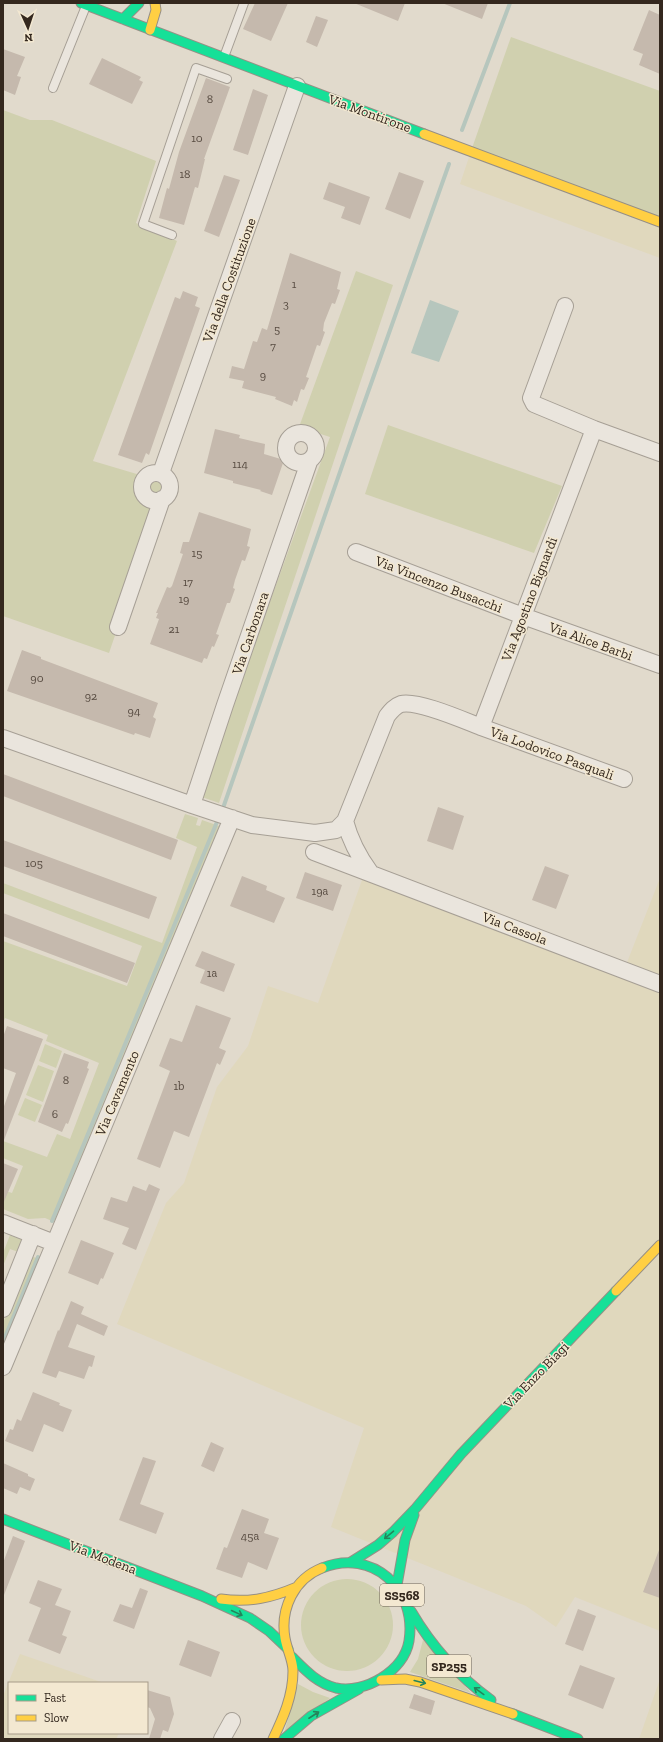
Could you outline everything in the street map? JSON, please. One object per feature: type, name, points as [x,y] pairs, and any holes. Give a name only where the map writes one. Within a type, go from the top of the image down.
[{"type":"main road","points":[[123,19],[139,3]]},
{"type":"main road","points":[[150,30],[156,10],[155,3]]},
{"type":"main road","name":"Via Montirone","points":[[84,4],[150,30],[206,61],[224,58],[660,222]]},
{"type":"main road","name":"Via Enzo Biagi","points":[[351,1562],[370,1551],[416,1508],[461,1454],[660,1245]]},
{"type":"main road","name":"Via Enzo Biagi","points":[[397,1585],[405,1540],[416,1508]]},
{"type":"main road","name":"Via Modena","points":[[3,1519],[202,1596],[250,1618],[269,1631],[290,1653],[299,1668],[309,1677],[321,1684],[334,1688],[347,1689],[360,1688],[381,1680],[405,1679],[420,1682],[510,1713],[578,1739]]},
{"type":"main road","name":"Via Modena","points":[[290,1653],[284,1633],[284,1617],[288,1601],[297,1587],[308,1576],[321,1568],[336,1563],[351,1562],[372,1567],[381,1572],[397,1585],[422,1632],[443,1659],[469,1684],[510,1713]]},
{"type":"main road","name":"Via Modena","points":[[202,1596],[248,1602],[282,1593],[297,1587]]},
{"type":"main road","name":"Via Modena","points":[[381,1680],[395,1668],[404,1654],[408,1642],[411,1619],[406,1602]]},
{"type":"main road","name":"SS568","points":[[274,1739],[288,1705],[293,1670],[290,1653]]},
{"type":"main road","name":"SS568","points":[[284,1739],[311,1716],[360,1688]]},
{"type":"street","name":"Via della Costituzione","points":[[160,473],[297,86]]},
{"type":"street","points":[[564,306],[531,398],[534,404],[660,454]]},
{"type":"street","name":"Via Agostino Bignardi","points":[[481,727],[594,429]]},
{"type":"street","name":"Via Carbonara","points":[[192,805],[224,705],[309,462]]},
{"type":"street","points":[[118,626],[162,499],[166,496],[170,486],[169,481],[160,473],[152,473],[144,479],[142,487],[145,496],[153,500],[162,499]]},
{"type":"street","name":"Via Vincenzo Busacchi","points":[[356,552],[523,616]]},
{"type":"street","name":"Via Alice Barbi","points":[[523,616],[660,665]]},
{"type":"street","points":[[3,738],[252,825],[315,833],[336,830],[345,821],[387,716],[393,708],[401,704],[414,704],[481,727]]},
{"type":"street","name":"Via Lodovico Pasquali","points":[[481,727],[624,778]]},
{"type":"street","name":"Via Cavamento","points":[[3,1367],[232,818]]},
{"type":"street","points":[[345,821],[348,833],[360,858],[370,872]]},
{"type":"street","name":"Via Cassola","points":[[314,852],[370,872],[660,984]]},
{"type":"street","points":[[3,1223],[54,1243]]},
{"type":"street","points":[[3,1309],[33,1234]]},
{"type":"street","points":[[222,1739],[232,1721]]},
{"type":"lane","points":[[224,58],[244,3]]},
{"type":"lane","points":[[53,88],[84,4]]},
{"type":"lane","points":[[172,235],[143,224],[196,68],[206,61],[227,79]]},
{"type":"shaded area","points":[[471,151],[660,222],[660,258],[460,184]]},
{"type":"shaded area","points":[[430,300],[459,311],[439,362],[411,353]]},
{"type":"shaded area","points":[[366,869],[626,965],[660,878],[660,1631],[575,1597],[556,1627],[526,1606],[331,1527],[364,1428],[117,1324],[166,1203],[184,1183],[217,1087],[248,1046],[268,986],[318,1003]]},
{"type":"shaded area","points":[[20,1654],[101,1682],[9,1682]]},
{"type":"shaded area","points":[[660,1679],[660,1739],[639,1739]]},
{"type":"shaded area","points":[[8,1684],[8,1734],[118,1734],[116,1739],[3,1739],[3,1696]]},
{"type":"green space","points":[[511,37],[660,91],[660,222],[471,151]]},
{"type":"green space","points":[[3,110],[30,120],[52,120],[156,161],[136,223],[177,241],[93,461],[167,483],[109,653],[3,616]]},
{"type":"green space","points":[[356,271],[393,285],[219,803],[199,796],[330,437],[299,427]]},
{"type":"green space","points":[[388,425],[562,486],[534,553],[365,494]]},
{"type":"green space","points":[[185,814],[198,818],[196,825],[200,826],[202,820],[222,827],[56,1220],[52,1221],[45,1218],[28,1219],[3,1209],[3,1190],[12,1193],[23,1166],[3,1158],[3,1141],[47,1157],[57,1134],[70,1139],[99,1063],[46,1041],[48,1035],[5,1018],[3,1023],[3,941],[127,986],[142,946],[3,893],[3,883],[162,943],[197,847],[176,838]]},
{"type":"green space","points":[[45,1044],[62,1051],[56,1068],[39,1061]]},
{"type":"green space","points":[[38,1065],[54,1071],[43,1102],[26,1095]]},
{"type":"green space","points":[[25,1098],[42,1105],[35,1122],[18,1115]]},
{"type":"green space","points":[[10,1235],[25,1241],[21,1253],[10,1249],[3,1266],[3,1253]]},
{"type":"green space","points":[[30,1256],[43,1260],[3,1356],[3,1323]]},
{"type":"green space","points":[[338,1579],[356,1579],[373,1586],[386,1599],[393,1616],[393,1634],[386,1651],[373,1664],[356,1671],[338,1671],[321,1664],[308,1651],[301,1634],[301,1616],[308,1599],[321,1586]]},
{"type":"green space","points":[[423,1640],[471,1693],[410,1672],[418,1659]]},
{"type":"green space","points":[[298,1684],[313,1692],[330,1698],[284,1733]]},
{"type":"building","points":[[255,3],[288,3],[271,41],[243,29]]},
{"type":"building","points":[[354,3],[405,3],[398,21]]},
{"type":"building","points":[[442,3],[488,3],[482,19]]},
{"type":"building","points":[[649,10],[660,15],[660,74],[639,65],[643,54],[633,50]]},
{"type":"building","points":[[316,16],[328,20],[317,47],[306,42]]},
{"type":"building","points":[[3,49],[25,57],[17,76],[21,77],[15,95],[3,90]]},
{"type":"building","points":[[102,58],[141,77],[139,80],[143,82],[132,104],[89,84]]},
{"type":"building","points":[[206,78],[230,87],[204,159],[198,188],[195,187],[184,225],[159,218],[179,152]]},
{"type":"building","points":[[253,89],[268,95],[248,155],[233,150]]},
{"type":"building","points":[[399,172],[424,181],[410,219],[385,209]]},
{"type":"building","points":[[224,175],[240,180],[219,237],[204,231]]},
{"type":"building","points":[[329,182],[370,197],[360,225],[341,218],[345,207],[323,199]]},
{"type":"building","points":[[290,253],[341,272],[337,289],[340,290],[335,304],[332,303],[324,323],[323,331],[325,332],[320,346],[317,345],[306,377],[309,378],[304,390],[301,389],[297,402],[294,400],[292,406],[275,399],[276,397],[242,388],[244,381],[229,378],[232,366],[244,369],[253,341],[257,342],[262,328],[267,330]]},
{"type":"building","points":[[183,291],[198,297],[195,306],[200,308],[149,455],[146,453],[142,463],[118,455],[175,297],[180,299]]},
{"type":"building","points":[[215,429],[240,435],[239,438],[265,444],[264,454],[284,460],[272,495],[260,491],[261,490],[233,483],[233,481],[204,473]]},
{"type":"building","points":[[199,512],[251,529],[247,546],[250,547],[245,561],[242,560],[233,588],[235,589],[230,603],[227,603],[216,634],[219,635],[214,647],[212,646],[207,659],[204,658],[202,663],[150,644],[159,619],[156,618],[158,613],[156,613],[167,587],[170,588],[172,586],[183,554],[180,553],[183,542],[189,542]]},
{"type":"building","points":[[22,650],[41,657],[41,659],[158,703],[153,717],[156,719],[150,738],[135,733],[134,735],[7,691]]},
{"type":"building","points":[[3,774],[178,840],[171,860],[3,796]]},
{"type":"building","points":[[438,807],[464,816],[453,850],[427,841]]},
{"type":"building","points":[[3,840],[157,897],[149,919],[3,866]]},
{"type":"building","points":[[545,866],[569,875],[556,909],[532,900]]},
{"type":"building","points":[[305,872],[342,885],[333,911],[296,898]]},
{"type":"building","points":[[242,876],[267,886],[266,890],[285,898],[274,923],[230,906]]},
{"type":"building","points":[[3,913],[135,963],[127,983],[3,936]]},
{"type":"building","points":[[202,951],[235,964],[224,992],[200,983],[205,970],[195,966]]},
{"type":"building","points":[[196,1005],[231,1018],[219,1048],[226,1051],[220,1065],[217,1063],[189,1137],[174,1131],[160,1168],[137,1159],[170,1071],[159,1066],[170,1038],[182,1042]]},
{"type":"building","points":[[7,1026],[43,1039],[3,1140],[3,1109],[16,1073],[3,1068],[3,1037]]},
{"type":"building","points":[[64,1053],[89,1062],[87,1068],[89,1069],[68,1124],[66,1123],[62,1132],[38,1122]]},
{"type":"building","points":[[3,1163],[18,1169],[3,1204]]},
{"type":"building","points":[[149,1184],[160,1189],[136,1250],[122,1244],[129,1228],[103,1219],[111,1197],[127,1202],[133,1186],[146,1191]]},
{"type":"building","points":[[81,1240],[114,1253],[103,1279],[101,1278],[98,1285],[68,1273]]},
{"type":"building","points":[[71,1301],[84,1307],[81,1314],[108,1326],[104,1336],[77,1324],[68,1347],[95,1356],[92,1367],[89,1366],[84,1379],[59,1371],[56,1378],[42,1373],[58,1330],[59,1331]]},
{"type":"building","points":[[33,1392],[60,1403],[59,1405],[72,1410],[63,1432],[44,1424],[33,1452],[5,1441],[10,1429],[13,1430],[17,1419],[21,1421]]},
{"type":"building","points":[[211,1442],[224,1448],[214,1472],[201,1466]]},
{"type":"building","points":[[143,1457],[156,1461],[140,1504],[164,1513],[156,1534],[119,1520]]},
{"type":"building","points":[[3,1463],[28,1474],[28,1476],[35,1479],[30,1491],[20,1487],[17,1494],[3,1488]]},
{"type":"building","points":[[242,1509],[269,1519],[264,1533],[279,1538],[267,1570],[248,1562],[242,1578],[216,1569],[224,1547],[227,1548]]},
{"type":"building","points":[[13,1536],[25,1541],[4,1595],[3,1563]]},
{"type":"building","points":[[660,1550],[660,1598],[643,1592]]},
{"type":"building","points":[[38,1580],[62,1589],[55,1605],[71,1611],[62,1635],[67,1637],[60,1654],[28,1641],[41,1608],[29,1603]]},
{"type":"building","points":[[140,1588],[148,1591],[134,1629],[113,1621],[120,1604],[132,1608]]},
{"type":"building","points":[[578,1609],[596,1616],[583,1651],[565,1644]]},
{"type":"building","points":[[188,1640],[220,1652],[211,1677],[179,1665]]},
{"type":"building","points":[[580,1665],[615,1678],[603,1709],[568,1695]]},
{"type":"building","points":[[148,1690],[170,1697],[174,1714],[168,1732],[163,1730],[160,1739],[149,1739],[155,1719],[150,1708],[148,1707]]},
{"type":"building","points":[[414,1694],[435,1701],[431,1715],[409,1708]]},
{"type":"waterway","points":[[462,130],[510,3]]},
{"type":"waterway","points":[[222,811],[449,164]]},
{"type":"waterway","points":[[52,1221],[219,817]]},
{"type":"waterway","points":[[3,1342],[38,1257]]},
{"type":"traffic: fast","points":[[81,3],[424,134]]},
{"type":"traffic: fast","points":[[123,19],[139,3]]},
{"type":"traffic: fast","points":[[351,1562],[378,1545],[393,1532],[416,1508],[461,1454],[616,1291]]},
{"type":"traffic: fast","points":[[397,1585],[405,1540],[414,1515]]},
{"type":"traffic: fast","points":[[3,1519],[202,1596],[250,1618],[269,1631],[288,1649]]},
{"type":"traffic: fast","points":[[292,1657],[312,1676],[323,1683],[336,1688],[347,1689],[371,1684],[382,1678],[400,1662],[406,1652],[409,1641],[410,1622],[406,1605],[398,1590],[388,1578],[374,1569],[358,1564],[341,1563],[322,1568]]},
{"type":"traffic: fast","points":[[411,1611],[428,1637],[446,1660],[467,1681],[491,1700]]},
{"type":"traffic: fast","points":[[284,1739],[311,1716],[359,1689]]},
{"type":"traffic: fast","points":[[513,1714],[578,1739]]},
{"type":"traffic: slow","points":[[150,30],[156,10],[155,3]]},
{"type":"traffic: slow","points":[[424,134],[660,222]]},
{"type":"traffic: slow","points":[[616,1291],[660,1245]]},
{"type":"traffic: slow","points":[[273,1739],[287,1706],[293,1680],[293,1667],[285,1638],[284,1627],[287,1606],[297,1587],[312,1573],[322,1568]]},
{"type":"traffic: slow","points":[[221,1599],[260,1599],[297,1587]]},
{"type":"traffic: slow","points":[[381,1680],[405,1679],[420,1682],[513,1714]]}]
